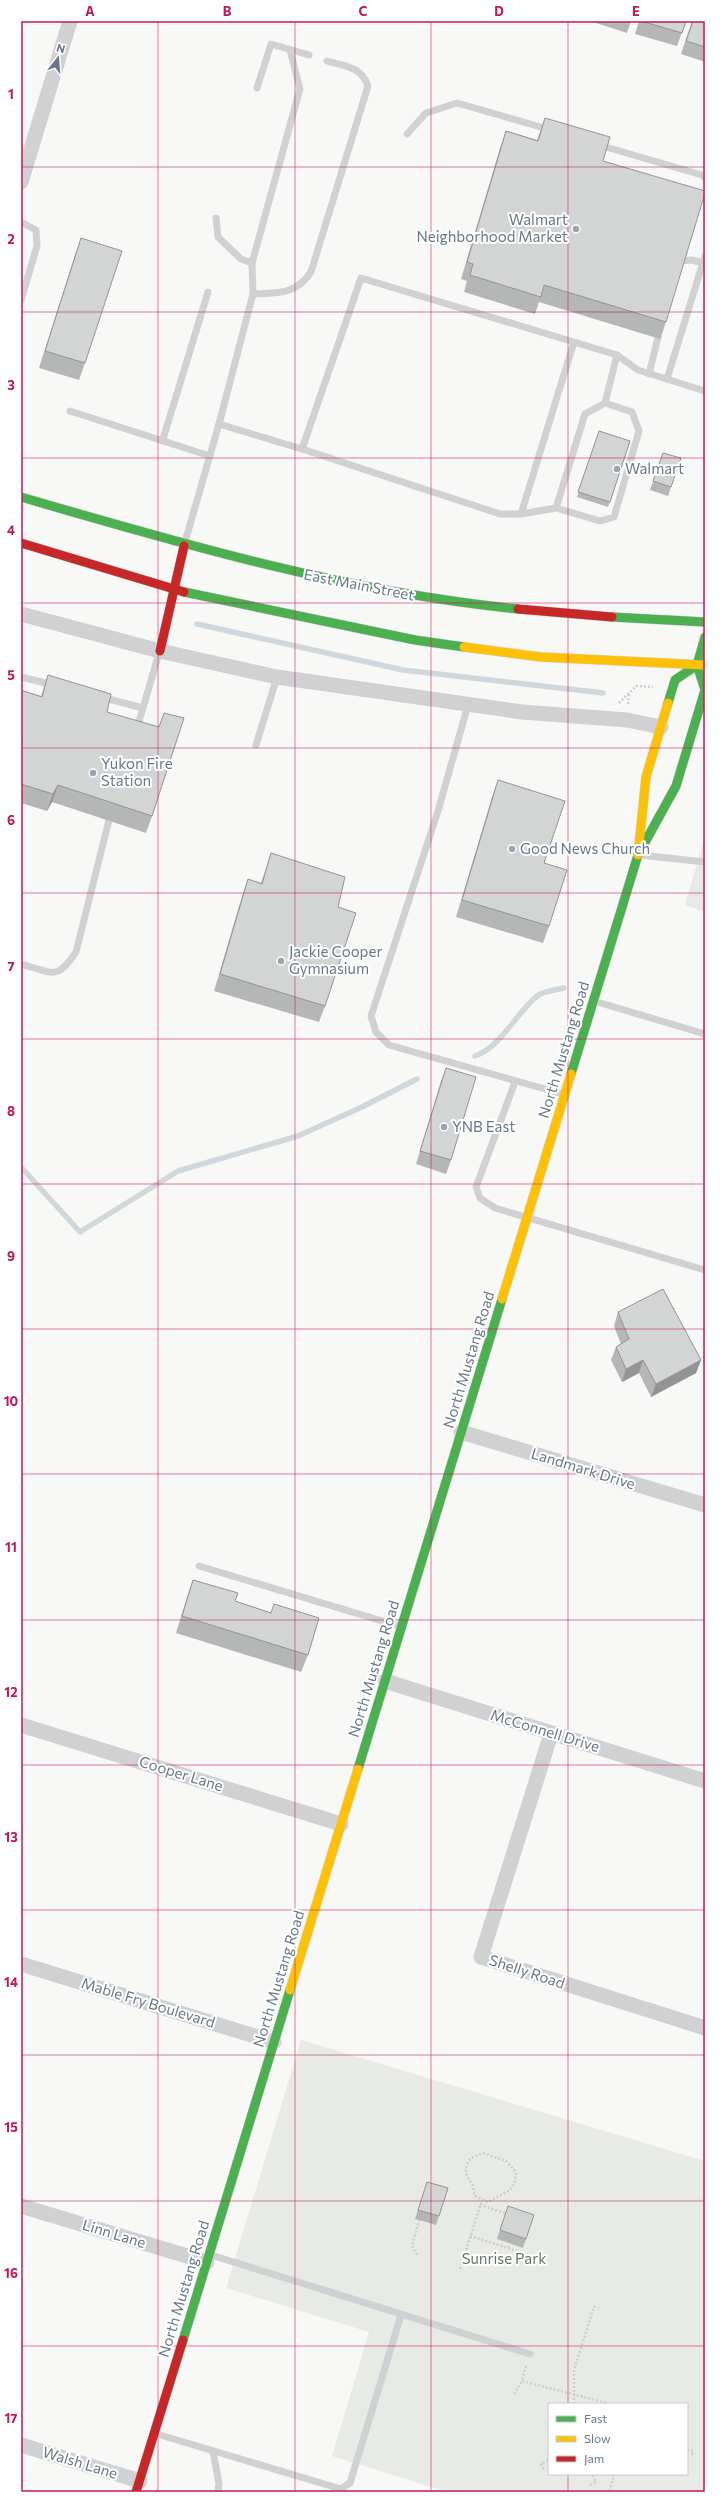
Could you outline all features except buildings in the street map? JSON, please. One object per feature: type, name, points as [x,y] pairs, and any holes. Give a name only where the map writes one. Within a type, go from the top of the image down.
[{"type":"main road","name":"East Main Street","points":[[21,497],[184,546],[313,576],[421,597],[539,613],[705,622]]},
{"type":"main road","points":[[21,543],[173,590],[415,640],[541,657],[701,665],[705,637]]},
{"type":"main road","points":[[160,651],[184,546]]},
{"type":"main road","name":"North Mustang Road","points":[[138,2487],[638,855],[646,777],[675,680],[701,665],[705,690],[700,720],[676,786],[638,855]]},
{"type":"street","points":[[21,182],[70,21]]},
{"type":"street","points":[[21,614],[160,651],[276,677],[468,705],[522,712],[627,720],[661,727]]},
{"type":"street","name":"Landmark Drive","points":[[461,1432],[705,1505]]},
{"type":"street","name":"McConnell Drive","points":[[385,1681],[705,1781]]},
{"type":"street","name":"Cooper Lane","points":[[21,1725],[341,1824]]},
{"type":"street","name":"Shelly Road","points":[[551,1734],[481,1957],[705,2028]]},
{"type":"street","name":"Mable Fry Boulevard","points":[[21,1964],[274,2042]]},
{"type":"street","name":"Linn Lane","points":[[21,2206],[208,2258]]},
{"type":"street","name":"Walsh Lane","points":[[21,2446],[138,2487]]},
{"type":"lane","points":[[257,88],[271,44],[309,55]]},
{"type":"lane","points":[[184,546],[219,424],[252,294],[252,263],[300,89],[290,50]]},
{"type":"lane","points":[[252,294],[285,293],[304,283],[311,272],[368,86],[365,78],[358,70],[327,61]]},
{"type":"lane","points":[[407,134],[426,113],[457,102],[559,133]]},
{"type":"lane","points":[[590,142],[702,175],[705,178]]},
{"type":"lane","points":[[216,218],[218,237],[241,259],[252,263]]},
{"type":"lane","points":[[21,222],[36,230],[37,246],[21,300]]},
{"type":"lane","points":[[667,379],[704,260],[680,261],[676,275]]},
{"type":"lane","points":[[302,449],[361,278],[617,355],[638,370],[705,391]]},
{"type":"lane","points":[[163,439],[208,292]]},
{"type":"lane","points":[[649,374],[663,318]]},
{"type":"lane","points":[[521,514],[574,342]]},
{"type":"lane","points":[[556,508],[585,414],[605,403],[617,355]]},
{"type":"lane","points":[[219,424],[302,449],[500,514],[521,514],[556,508],[600,521],[614,517],[639,431],[632,412],[605,403]]},
{"type":"lane","points":[[70,411],[163,439],[210,456]]},
{"type":"lane","points":[[133,738],[160,651]]},
{"type":"lane","points":[[21,677],[59,687]]},
{"type":"lane","points":[[256,745],[276,677]]},
{"type":"lane","points":[[89,695],[143,708]]},
{"type":"lane","points":[[468,705],[438,811],[371,1016],[376,1032],[390,1045],[515,1082],[565,1095]]},
{"type":"lane","points":[[21,964],[55,973],[64,969],[76,952],[108,820]]},
{"type":"lane","points":[[638,855],[705,862]]},
{"type":"lane","points":[[593,1001],[705,1034]]},
{"type":"lane","points":[[515,1082],[476,1187],[480,1198],[495,1208],[528,1216],[705,1270]]},
{"type":"lane","points":[[199,1566],[402,1627]]},
{"type":"lane","points":[[208,2258],[530,2354]]},
{"type":"lane","points":[[154,2433],[341,2489],[346,2488],[350,2483],[401,2315]]},
{"type":"lane","points":[[213,2451],[219,2484],[218,2492]]},
{"type":"path","points":[[629,693],[636,686],[672,690]]},
{"type":"path","points":[[483,2153],[510,2163],[516,2172],[516,2177],[513,2186],[508,2192],[500,2193],[492,2201],[482,2200],[475,2196],[472,2185],[465,2173],[471,2158],[483,2153]]},
{"type":"path","points":[[460,2269],[482,2200]]},
{"type":"path","points":[[480,2205],[510,2215]]},
{"type":"path","points":[[417,2255],[412,2246],[419,2220]]},
{"type":"path","points":[[470,2236],[509,2246],[519,2252]]},
{"type":"path","points":[[574,2403],[574,2370],[594,2307],[599,2308]]},
{"type":"path","points":[[514,2394],[522,2381],[530,2354]]},
{"type":"path","points":[[522,2381],[606,2403]]},
{"type":"path","points":[[688,2450],[694,2451],[692,2457]]},
{"type":"path","points":[[544,2469],[541,2464],[548,2460]]},
{"type":"path","points":[[590,2485],[596,2482],[592,2475]]},
{"type":"path","points":[[609,2492],[614,2475]]},
{"type":"shaded area","points":[[705,837],[705,912],[685,905]]},
{"type":"green space","name":"Sunrise Park","points":[[301,2040],[705,2161],[705,2492],[447,2492],[332,2456],[369,2332],[226,2288]]},
{"type":"waterway","points":[[197,624],[403,670],[603,693]]},
{"type":"waterway","points":[[475,1056],[493,1045],[529,1003],[537,996],[546,992],[564,988]]},
{"type":"waterway","points":[[21,1167],[80,1232],[178,1171],[298,1136],[362,1107],[417,1079]]},
{"type":"traffic: fast","points":[[21,497],[206,549],[329,579],[392,591],[518,609]]},
{"type":"traffic: fast","points":[[184,592],[415,640],[464,647]]},
{"type":"traffic: fast","points":[[612,617],[705,622]]},
{"type":"traffic: fast","points":[[697,665],[705,637]]},
{"type":"traffic: fast","points":[[571,1074],[638,855],[676,786],[705,690],[697,665],[675,680],[668,703]]},
{"type":"traffic: fast","points":[[358,1769],[502,1299]]},
{"type":"traffic: fast","points":[[183,2340],[290,1990]]},
{"type":"traffic: slow","points":[[464,647],[541,657],[705,665]]},
{"type":"traffic: slow","points":[[638,855],[646,777],[668,703]]},
{"type":"traffic: slow","points":[[502,1299],[571,1074]]},
{"type":"traffic: slow","points":[[290,1990],[358,1769]]},
{"type":"traffic: jam","points":[[21,543],[184,592]]},
{"type":"traffic: jam","points":[[160,651],[184,546]]},
{"type":"traffic: jam","points":[[518,609],[612,617]]},
{"type":"traffic: jam","points":[[136,2492],[183,2340]]},
{"type":"place","name":"Walmart Neighborhood Market","points":[[576,229]]},
{"type":"place","name":"Walmart","points":[[617,469]]},
{"type":"place","name":"Yukon Fire Station","points":[[93,773]]},
{"type":"place","name":"Good News Church","points":[[512,849]]},
{"type":"place","name":"Jackie Cooper Gymnasium","points":[[281,961]]},
{"type":"place","name":"YNB East","points":[[444,1127]]}]
